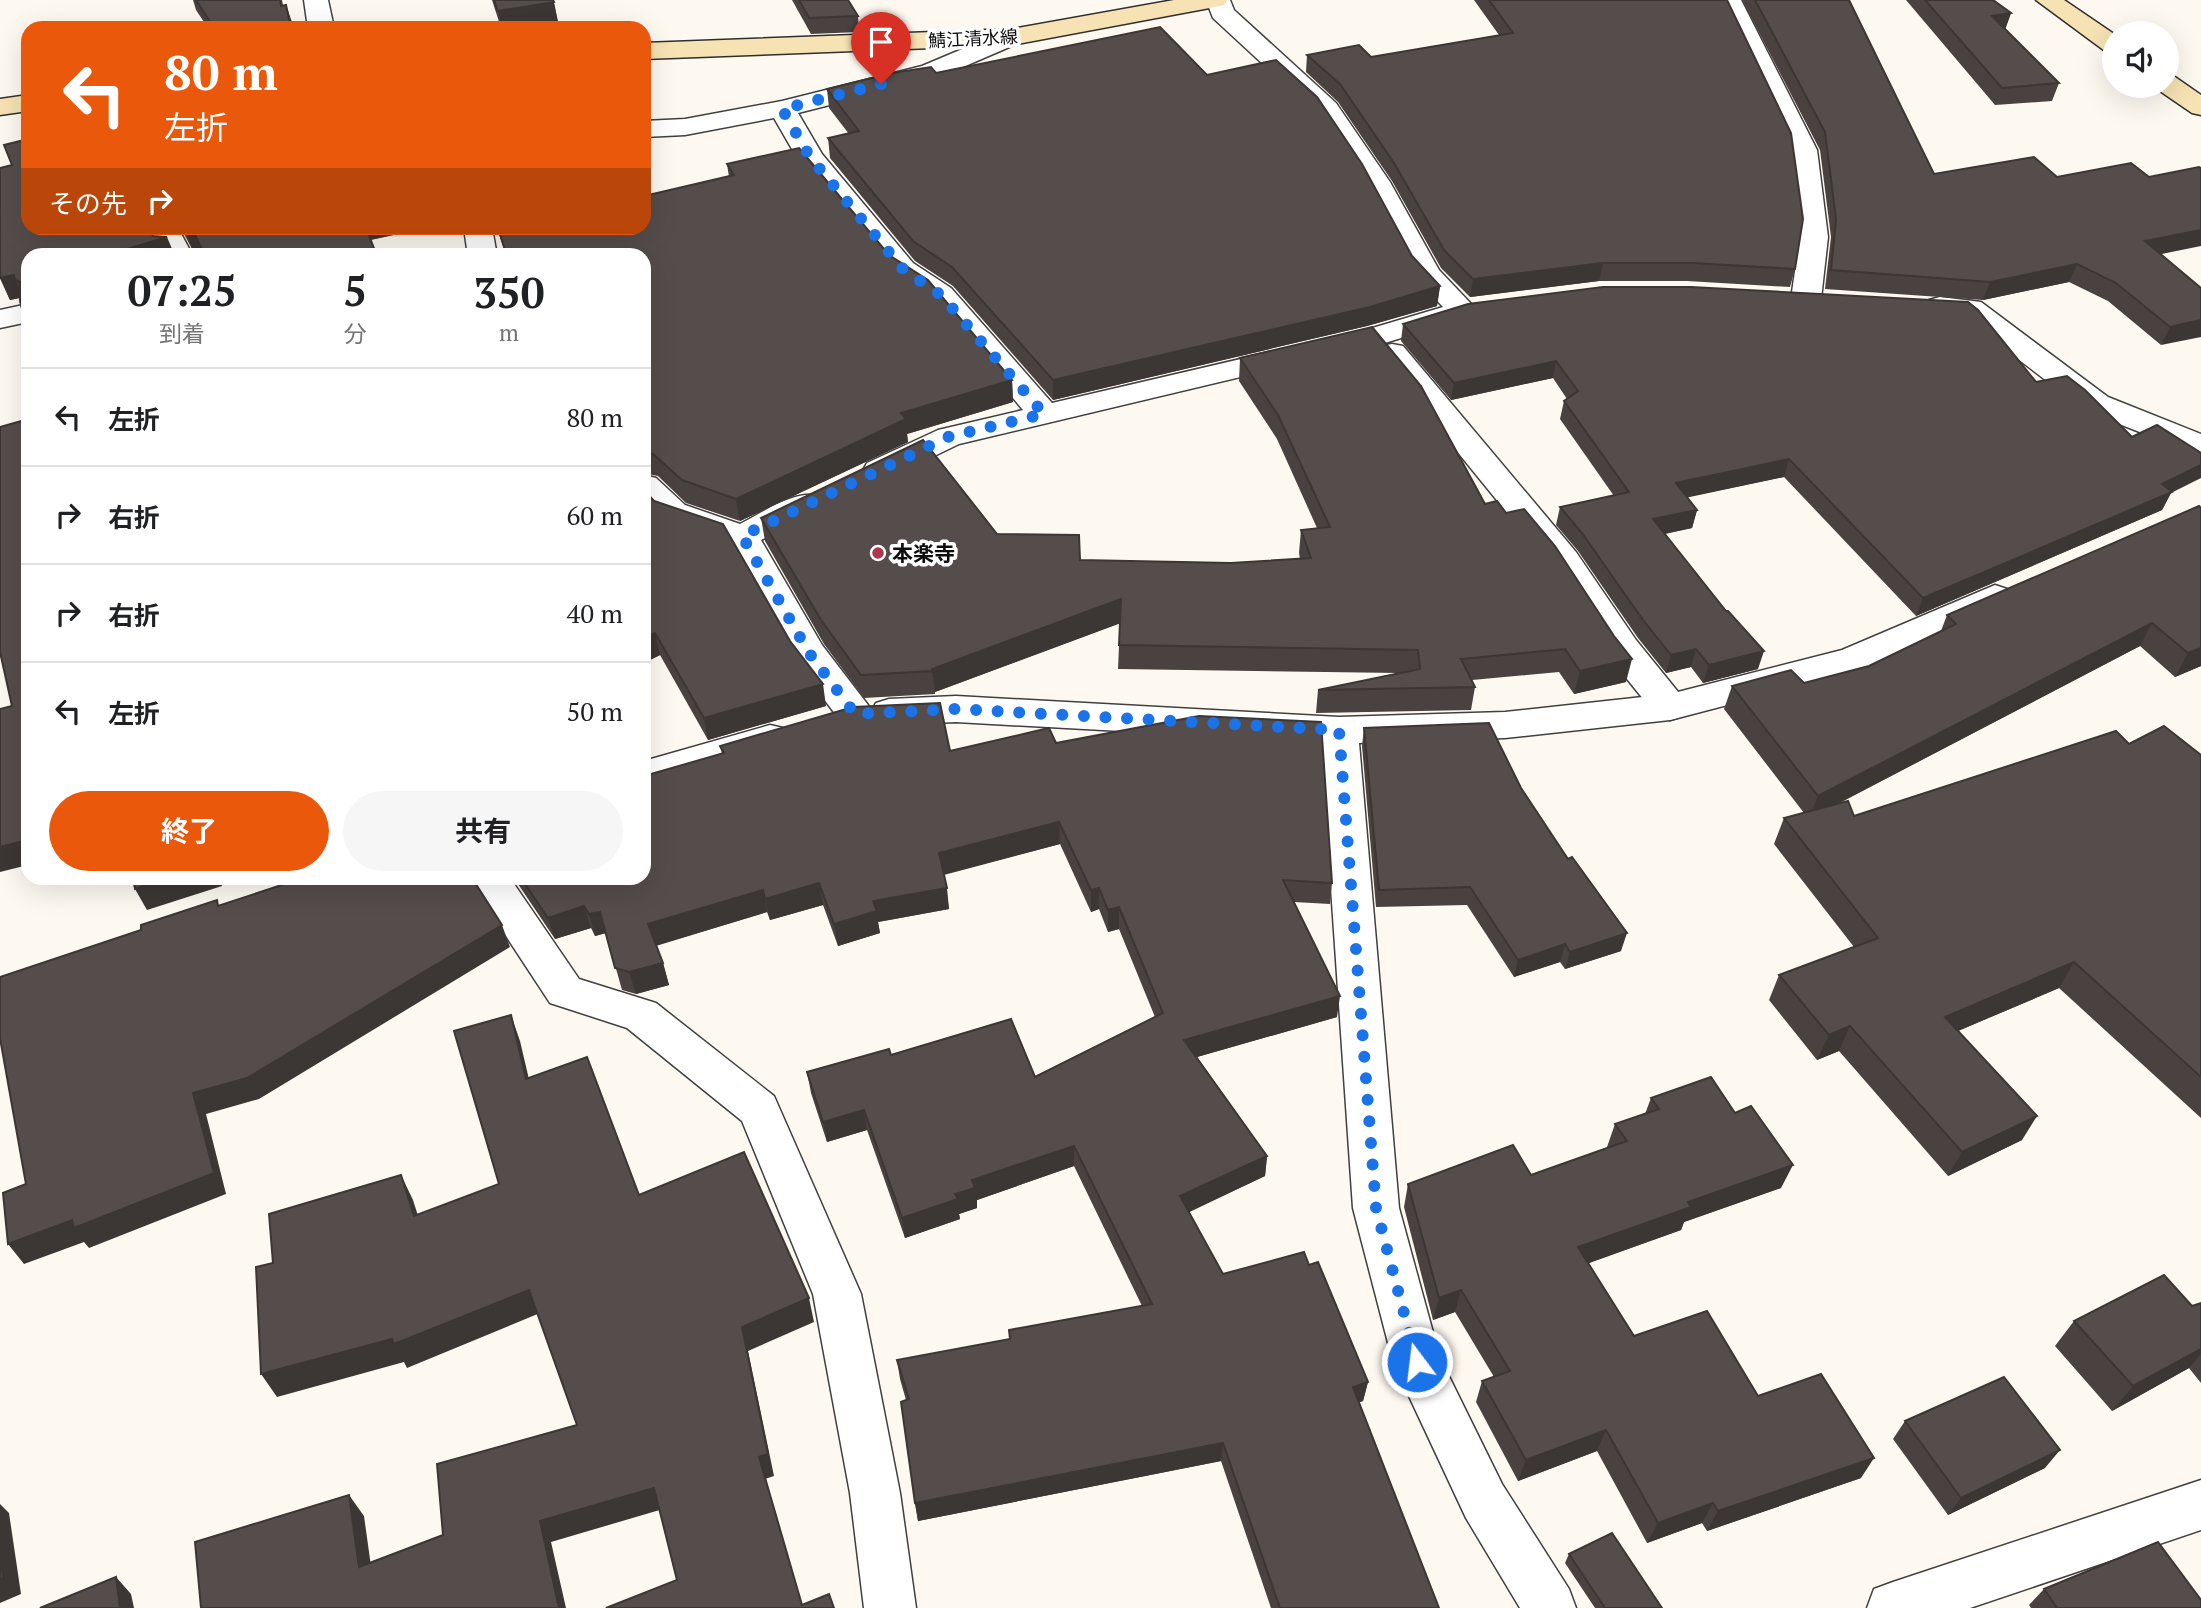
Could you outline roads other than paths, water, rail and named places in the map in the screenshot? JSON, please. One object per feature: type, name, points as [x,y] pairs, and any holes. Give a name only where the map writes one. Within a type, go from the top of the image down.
[{"type":"main road","name":"鯖江清水線","points":[[651,51],[1012,37],[1216,0]]},
{"type":"main road","points":[[2048,0],[2102,38]]},
{"type":"main road","points":[[2179,92],[2201,107]]},
{"type":"main road","points":[[0,107],[21,104]]},
{"type":"street","points":[[316,0],[320,21]]},
{"type":"street","points":[[742,536],[948,437],[1476,309],[1427,274],[1376,182],[1327,109],[1222,13],[1216,0]]},
{"type":"street","points":[[1727,0],[1734,6],[1749,43],[1803,149],[1814,237],[1807,299]]},
{"type":"street","points":[[651,129],[685,127],[782,109],[931,72],[1012,37]]},
{"type":"street","points":[[782,109],[810,157],[903,269],[941,295],[1044,414]]},
{"type":"street","points":[[1916,305],[1970,308],[2097,404],[2201,446]]},
{"type":"street","points":[[0,319],[21,314]]},
{"type":"street","points":[[1377,335],[1563,560],[1623,649],[1670,707]]},
{"type":"street","points":[[651,492],[673,513],[742,536],[809,653],[855,714]]},
{"type":"street","points":[[651,773],[855,714],[956,709],[1339,730],[1505,725],[1670,707],[1852,660],[2026,583]]},
{"type":"street","points":[[1339,730],[1376,1208],[1417,1362],[1484,1501],[1550,1608]]},
{"type":"street","points":[[493,885],[565,991],[641,1015],[759,1109],[837,1294],[874,1493],[890,1608]]},
{"type":"street","points":[[1893,1608],[2201,1505]]},
{"type":"place","name":"本楽寺","points":[[878,553]]}]
